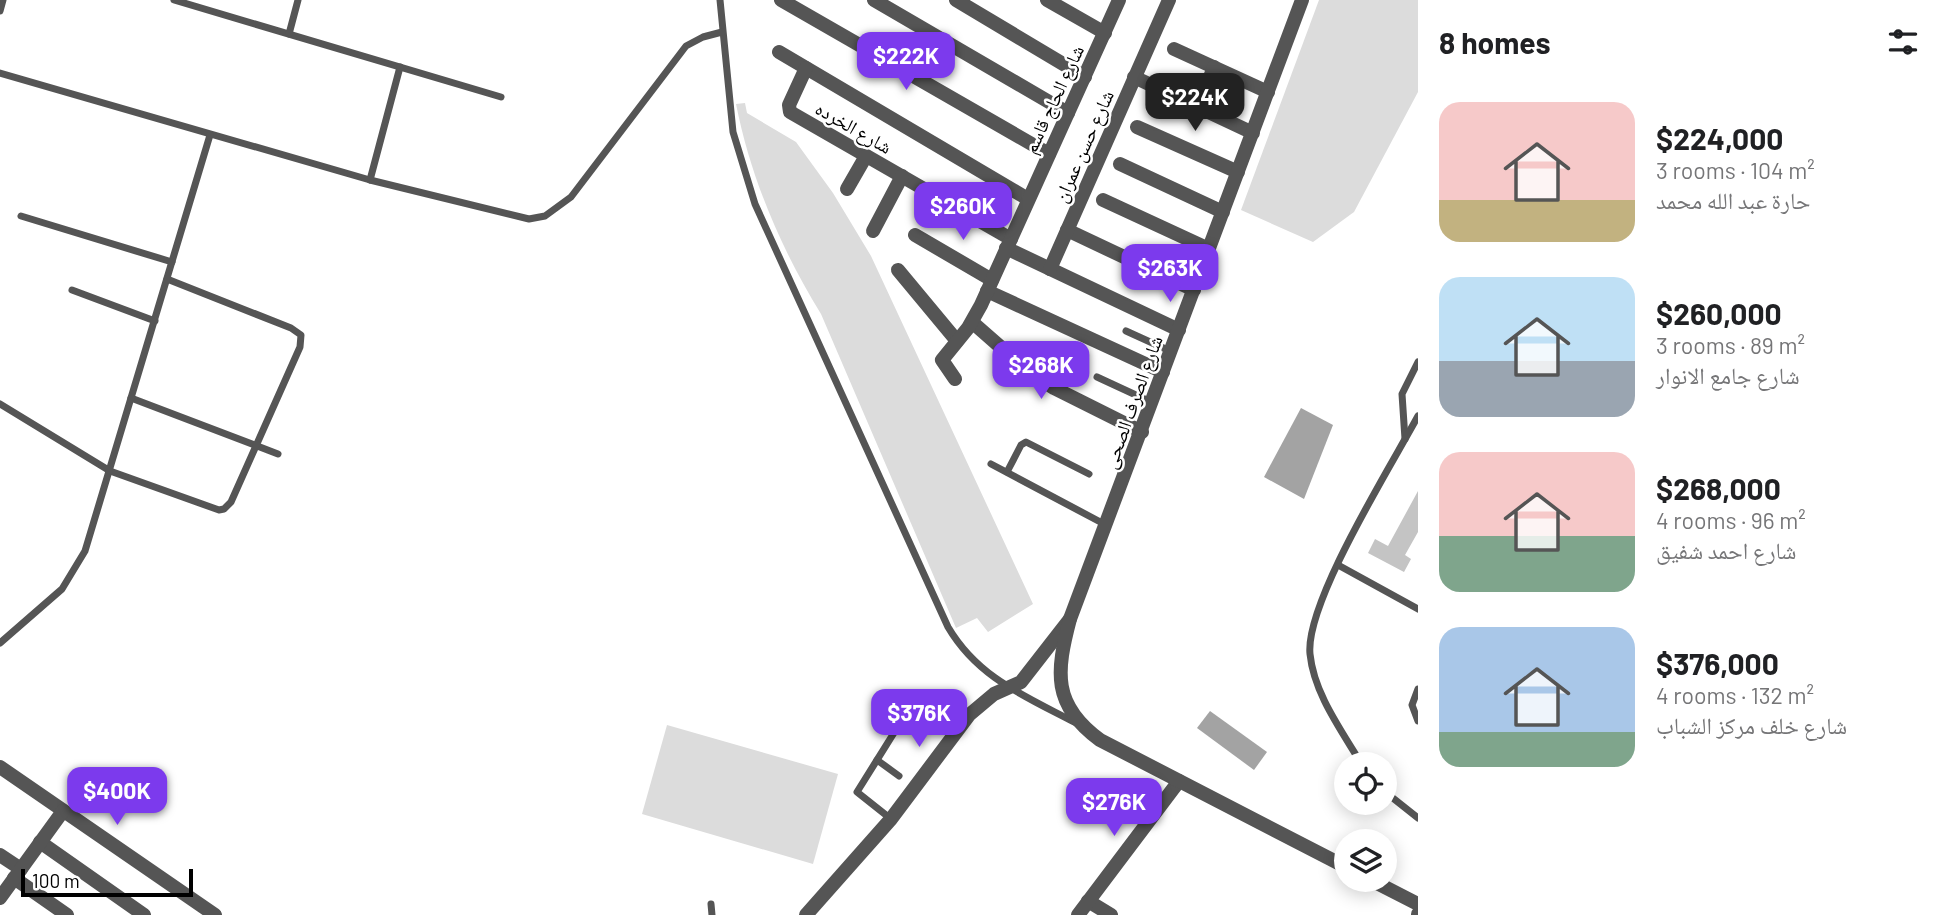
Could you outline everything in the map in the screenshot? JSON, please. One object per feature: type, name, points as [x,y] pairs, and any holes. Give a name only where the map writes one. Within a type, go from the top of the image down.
[{"type":"street","points":[[781,0],[1049,154]]},
{"type":"street","points":[[874,0],[1068,113]]},
{"type":"street","points":[[956,0],[1084,77]]},
{"type":"street","points":[[1047,0],[1105,33]]},
{"type":"street","name":"شارع الحاج قاسم","points":[[955,379],[942,360],[972,322],[990,286],[1119,0]]},
{"type":"street","name":"شارع حسن عمران","points":[[1050,269],[1169,0]]},
{"type":"street","name":"شارع الصرف الصحى","points":[[1070,619],[1302,0]]},
{"type":"street","points":[[1174,49],[1268,92]]},
{"type":"street","points":[[779,52],[1028,199]]},
{"type":"street","points":[[1198,107],[1214,67]]},
{"type":"street","name":"شارع الخرده","points":[[806,68],[789,110],[902,176],[1050,269],[1179,330]]},
{"type":"street","points":[[1134,77],[1253,133]]},
{"type":"street","points":[[1137,127],[1238,172]]},
{"type":"street","points":[[847,189],[866,156]]},
{"type":"street","points":[[1120,164],[1223,212]]},
{"type":"street","points":[[873,231],[902,176]]},
{"type":"street","points":[[1103,200],[1209,249]]},
{"type":"street","points":[[1067,230],[1194,290]]},
{"type":"street","points":[[915,235],[990,286],[1163,372]]},
{"type":"street","points":[[898,270],[957,341]]},
{"type":"street","points":[[972,322],[1029,372],[1054,388],[1142,432]]},
{"type":"street","points":[[806,915],[891,819],[969,715],[981,704],[1026,677],[1070,619]]},
{"type":"street","points":[[1070,619],[1060,669],[1065,698],[1079,724],[1100,740],[1334,861]]},
{"type":"street","points":[[0,767],[215,915]]},
{"type":"street","points":[[1078,915],[1180,781]]},
{"type":"street","points":[[0,897],[63,811]]},
{"type":"street","points":[[40,842],[144,915]]},
{"type":"street","points":[[0,855],[17,874],[67,915]]},
{"type":"street","points":[[1394,892],[1418,904]]},
{"type":"street","points":[[1088,901],[1111,915]]},
{"type":"lane","points":[[0,11],[3,0]]},
{"type":"lane","points":[[174,0],[501,97]]},
{"type":"lane","points":[[289,34],[298,0]]},
{"type":"lane","points":[[720,0],[733,132],[743,168],[770,241],[948,627],[962,650],[978,667],[1009,687],[1079,724]]},
{"type":"lane","points":[[0,73],[210,135],[513,218],[545,216],[571,197],[673,60],[687,46],[703,37],[722,32]]},
{"type":"lane","points":[[370,180],[400,67]]},
{"type":"lane","points":[[0,643],[46,605],[75,571],[85,551],[210,135]]},
{"type":"lane","points":[[21,216],[172,262]]},
{"type":"lane","points":[[0,404],[110,471],[219,510],[224,509],[256,446],[300,347],[301,335],[297,331],[167,279]]},
{"type":"lane","points":[[72,290],[155,321]]},
{"type":"lane","points":[[1126,331],[1171,352]]},
{"type":"lane","points":[[1405,440],[1402,394],[1418,362]]},
{"type":"lane","points":[[1097,377],[1152,403]]},
{"type":"lane","points":[[131,398],[278,454]]},
{"type":"lane","points":[[1355,752],[1329,710],[1314,673],[1310,653],[1315,614],[1338,565],[1418,416]]},
{"type":"lane","points":[[1007,472],[1021,445],[1026,442],[1089,474]]},
{"type":"lane","points":[[991,464],[1106,524]]},
{"type":"lane","points":[[1338,565],[1418,608]]},
{"type":"lane","points":[[1418,689],[1412,705],[1418,720]]},
{"type":"lane","points":[[891,819],[857,792],[902,720]]},
{"type":"lane","points":[[877,760],[900,776]]},
{"type":"lane","points":[[1397,801],[1418,818]]},
{"type":"lane","points":[[711,904],[712,915]]},
{"type":"shaded area","points":[[1319,0],[1418,0],[1418,92],[1354,212],[1313,242],[1241,210]]},
{"type":"shaded area","points":[[745,103],[747,113],[796,142],[833,193],[871,256],[1033,604],[988,632],[977,618],[956,628],[821,314],[780,239],[769,213],[742,132],[736,104]]},
{"type":"shaded area","points":[[1301,408],[1333,425],[1304,499],[1264,477]]},
{"type":"shaded area","points":[[1210,711],[1267,752],[1254,770],[1197,728]]},
{"type":"shaded area","points":[[667,725],[838,774],[813,864],[642,814]]},
{"type":"building","points":[[1418,491],[1418,532],[1405,555],[1411,559],[1404,572],[1368,553],[1375,539],[1388,546]]}]
